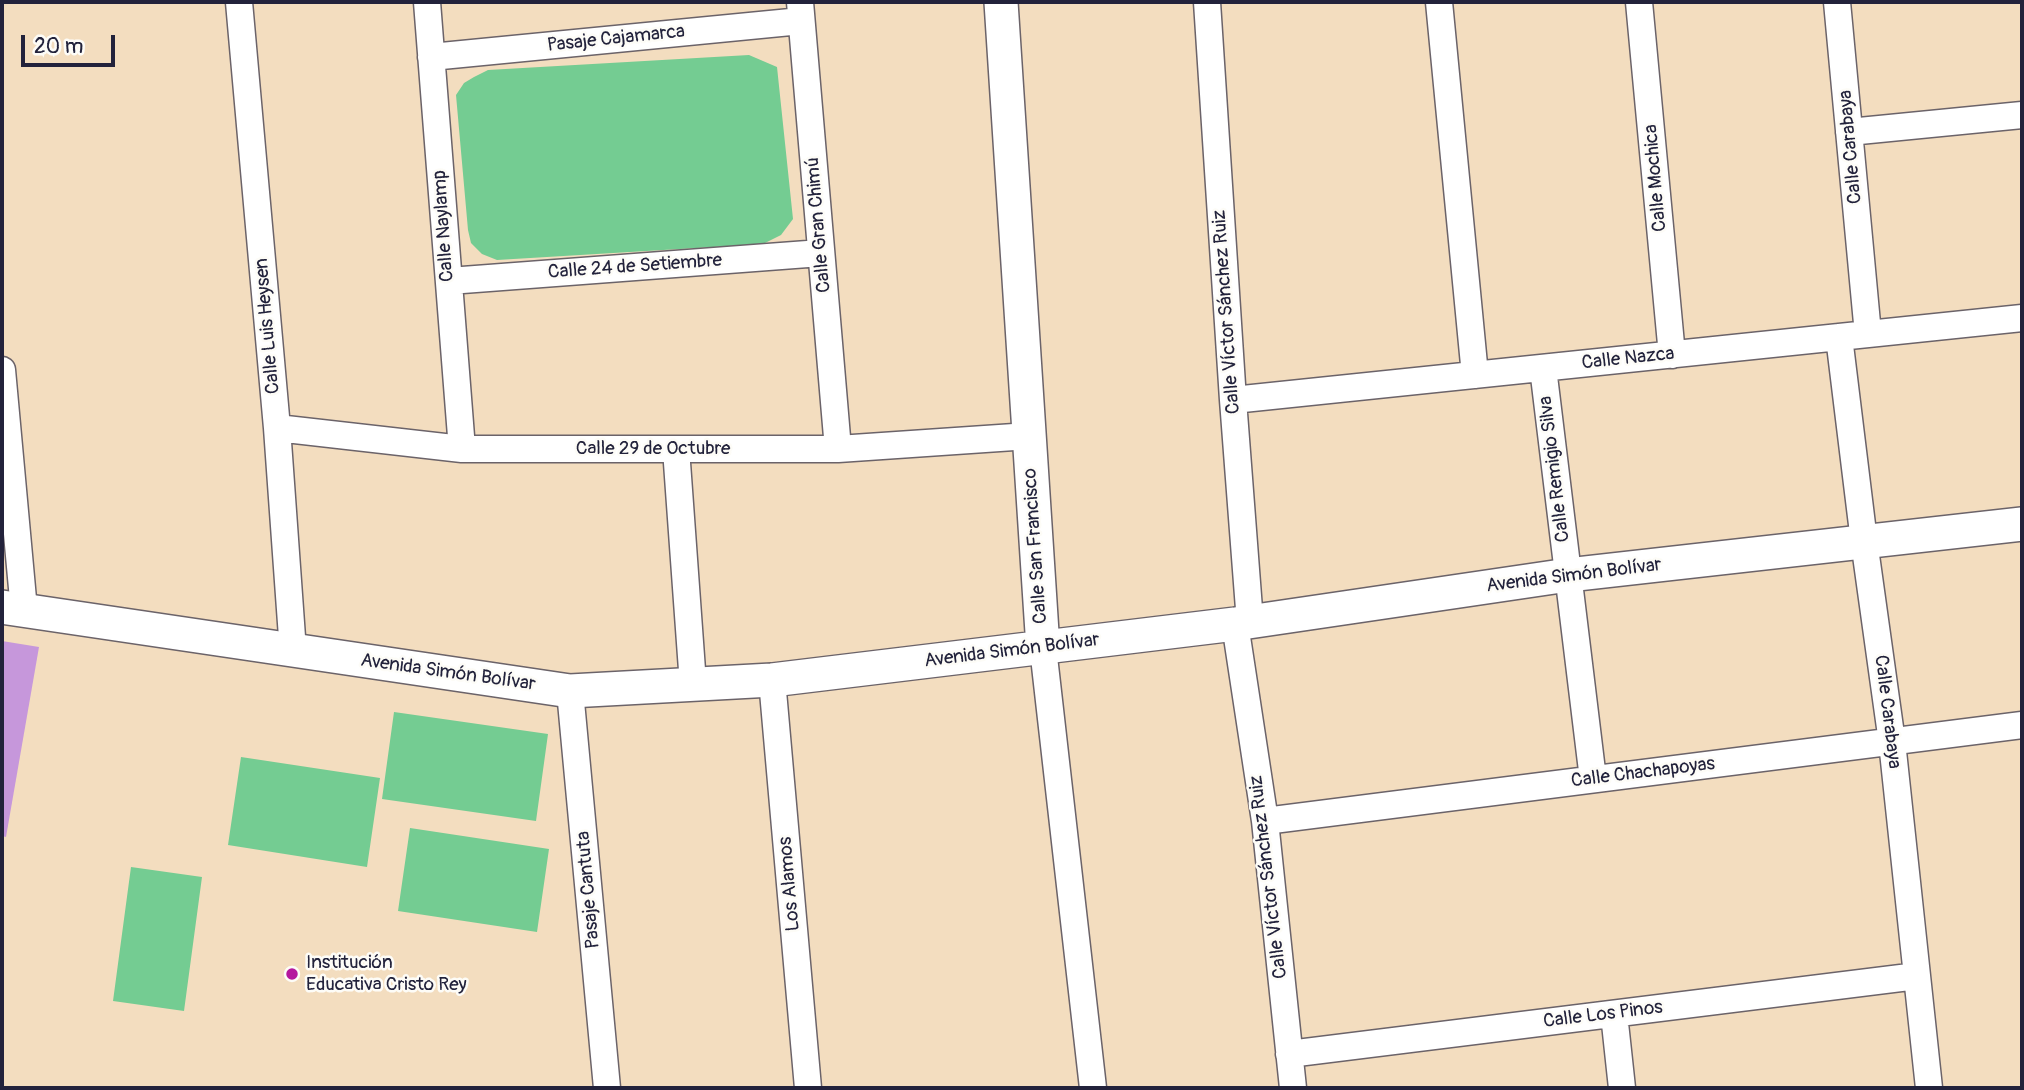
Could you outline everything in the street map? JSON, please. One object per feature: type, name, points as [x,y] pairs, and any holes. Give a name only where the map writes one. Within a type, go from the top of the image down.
[{"type":"street","name":"Calle Luis Heysen","points":[[239,2],[277,428],[293,651]]},
{"type":"street","name":"Calle Naylamp","points":[[427,2],[462,449]]},
{"type":"street","name":"Calle San Francisco","points":[[1001,2],[1043,648],[1093,1088]]},
{"type":"street","name":"Calle Víctor Sánchez Ruiz","points":[[1207,2],[1233,400],[1242,623],[1293,1088]]},
{"type":"street","points":[[1439,2],[1475,375]]},
{"type":"street","name":"Calle Mochica","points":[[1639,2],[1672,355]]},
{"type":"street","name":"Calle Carabaya","points":[[1837,2],[1868,334]]},
{"type":"street","name":"Pasaje Cajamarca","points":[[431,58],[801,12]]},
{"type":"street","name":"Calle Gran Chimú","points":[[801,12],[838,449]]},
{"type":"street","points":[[1849,132],[2022,115]]},
{"type":"street","name":"Calle 24 de Setiembre","points":[[449,281],[821,253]]},
{"type":"street","name":"Calle Nazca","points":[[1233,400],[2022,318]]},
{"type":"street","name":"Calle Carabaya","points":[[1839,337],[1892,742],[1929,1088]]},
{"type":"street","name":"Calle Remigio Silva","points":[[1543,368],[1593,779]]},
{"type":"street","points":[[2,370],[13,608]]},
{"type":"street","name":"Calle 29 de Octubre","points":[[277,428],[462,449],[838,449],[1030,436]]},
{"type":"street","points":[[676,449],[694,684]]},
{"type":"street","name":"Avenida Simón Bolívar","points":[[13,608],[570,691],[772,680],[1242,623],[1568,575],[2022,524]]},
{"type":"street","name":"Los Alamos","points":[[772,680],[808,1088]]},
{"type":"street","name":"Pasaje Cantuta","points":[[570,691],[607,1088]]},
{"type":"street","name":"Calle Chachapoyas","points":[[1265,821],[2022,725]]},
{"type":"street","name":"Calle Los Pinos","points":[[1289,1054],[1917,976]]},
{"type":"street","points":[[1614,1014],[1622,1088]]},
{"type":"green space","points":[[749,55],[777,67],[793,219],[781,235],[763,244],[497,260],[482,254],[471,243],[456,95],[464,83],[488,70]]},
{"type":"green space","points":[[394,712],[548,734],[536,821],[382,799]]},
{"type":"green space","points":[[241,757],[380,778],[367,867],[228,845]]},
{"type":"green space","points":[[410,828],[549,849],[537,932],[398,911]]},
{"type":"green space","points":[[131,867],[202,877],[184,1011],[113,1001]]},
{"type":"building","points":[[2,641],[39,647],[6,837],[2,836]]},
{"type":"place","name":"Institución Educativa Cristo Rey","points":[[292,974]]}]
